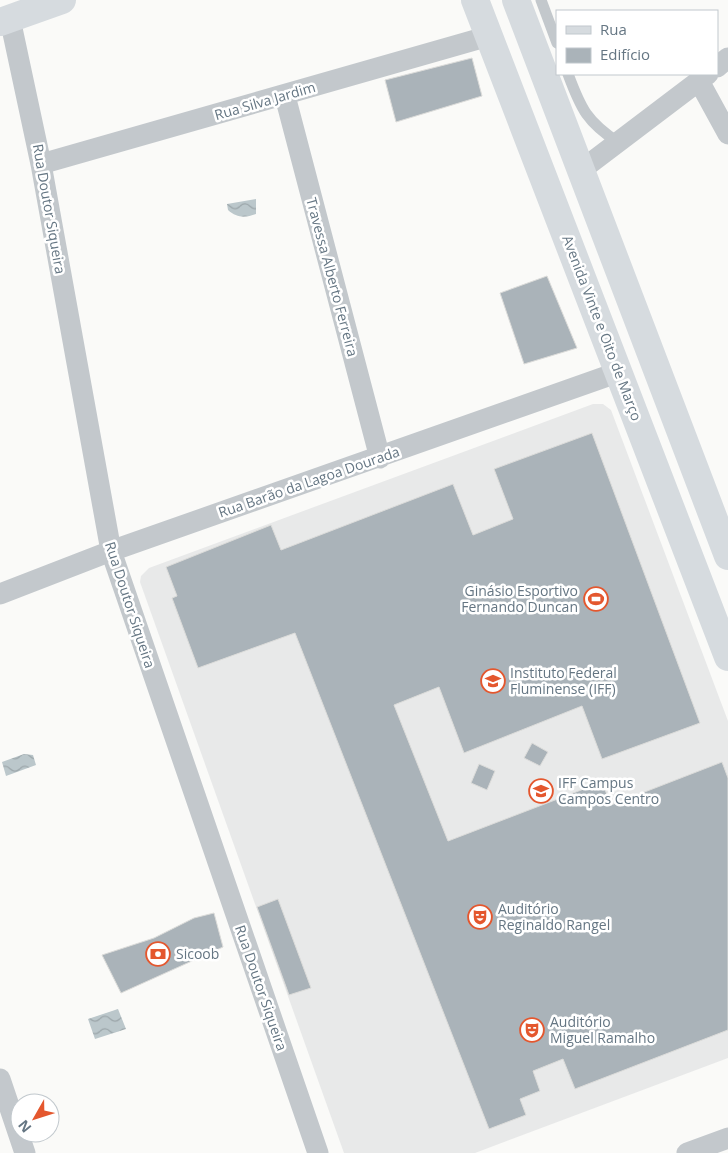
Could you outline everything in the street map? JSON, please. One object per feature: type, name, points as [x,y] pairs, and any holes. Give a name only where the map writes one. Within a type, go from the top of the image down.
[{"type":"main road","points":[[5,20],[62,0]]},
{"type":"main road","name":"Avenida Vinte e Oito de Março","points":[[475,0],[728,657]]},
{"type":"main road","points":[[516,0],[723,544]]},
{"type":"main road","points":[[619,372],[635,371],[647,385],[690,489],[723,544]]},
{"type":"street","name":"Rua Doutor Siqueira","points":[[5,20],[41,164],[111,551],[318,1153]]},
{"type":"street","name":"Rua Silva Jardim","points":[[41,164],[285,96],[488,36]]},
{"type":"street","points":[[718,66],[728,58]]},
{"type":"street","points":[[580,171],[703,77],[728,134]]},
{"type":"street","name":"Travessa Alberto Ferreira","points":[[285,96],[380,458]]},
{"type":"street","name":"Rua Barão da Lagoa Dourada","points":[[0,594],[111,551],[380,458],[619,372]]},
{"type":"street","points":[[0,1079],[25,1153]]},
{"type":"street","points":[[687,1153],[728,1138]]},
{"type":"lane","points":[[541,0],[556,40]]},
{"type":"lane","points":[[568,75],[585,114],[593,124],[618,143]]},
{"type":"shaded area","name":"IFF Campus Campos Centro","points":[[593,404],[603,404],[611,410],[728,721],[728,1058],[475,1153],[344,1153],[140,582],[141,576],[149,568]]},
{"type":"water","points":[[256,199],[256,214],[241,217],[228,210],[227,204]]},
{"type":"water","points":[[24,754],[33,755],[36,765],[6,776],[2,762]]},
{"type":"water","points":[[118,1009],[126,1029],[95,1039],[88,1019]]},
{"type":"building","points":[[472,58],[482,96],[396,122],[385,80]]},
{"type":"building","points":[[547,276],[577,348],[524,364],[500,293]]},
{"type":"building","name":"IFF Campus Campos Centro","points":[[592,433],[700,723],[602,759],[582,706],[464,753],[439,687],[394,705],[448,841],[602,782],[611,805],[722,762],[728,778],[728,1030],[575,1089],[563,1059],[533,1071],[540,1091],[520,1099],[526,1115],[489,1129],[295,633],[198,668],[172,598],[177,596],[166,567],[271,525],[281,550],[453,484],[473,535],[513,519],[494,469]]},
{"type":"building","points":[[532,743],[548,752],[540,766],[524,758]]},
{"type":"building","points":[[479,764],[495,771],[487,790],[471,783]]},
{"type":"building","points":[[278,899],[311,988],[289,995],[257,907]]},
{"type":"building","name":"Sicoob","points":[[214,913],[223,947],[121,993],[102,955],[154,938],[194,918]]},
{"type":"place","name":"Ginásio Esportivo Fernando Duncan","points":[[596,599]]},
{"type":"place","name":"Instituto Federal Fluminense (IFF)","points":[[493,681]]},
{"type":"place","name":"IFF Campus Campos Centro","points":[[541,791]]},
{"type":"place","name":"Auditório Reginaldo Rangel","points":[[480,917]]},
{"type":"place","name":"Sicoob","points":[[158,954]]},
{"type":"place","name":"Auditório Miguel Ramalho","points":[[532,1030]]}]
